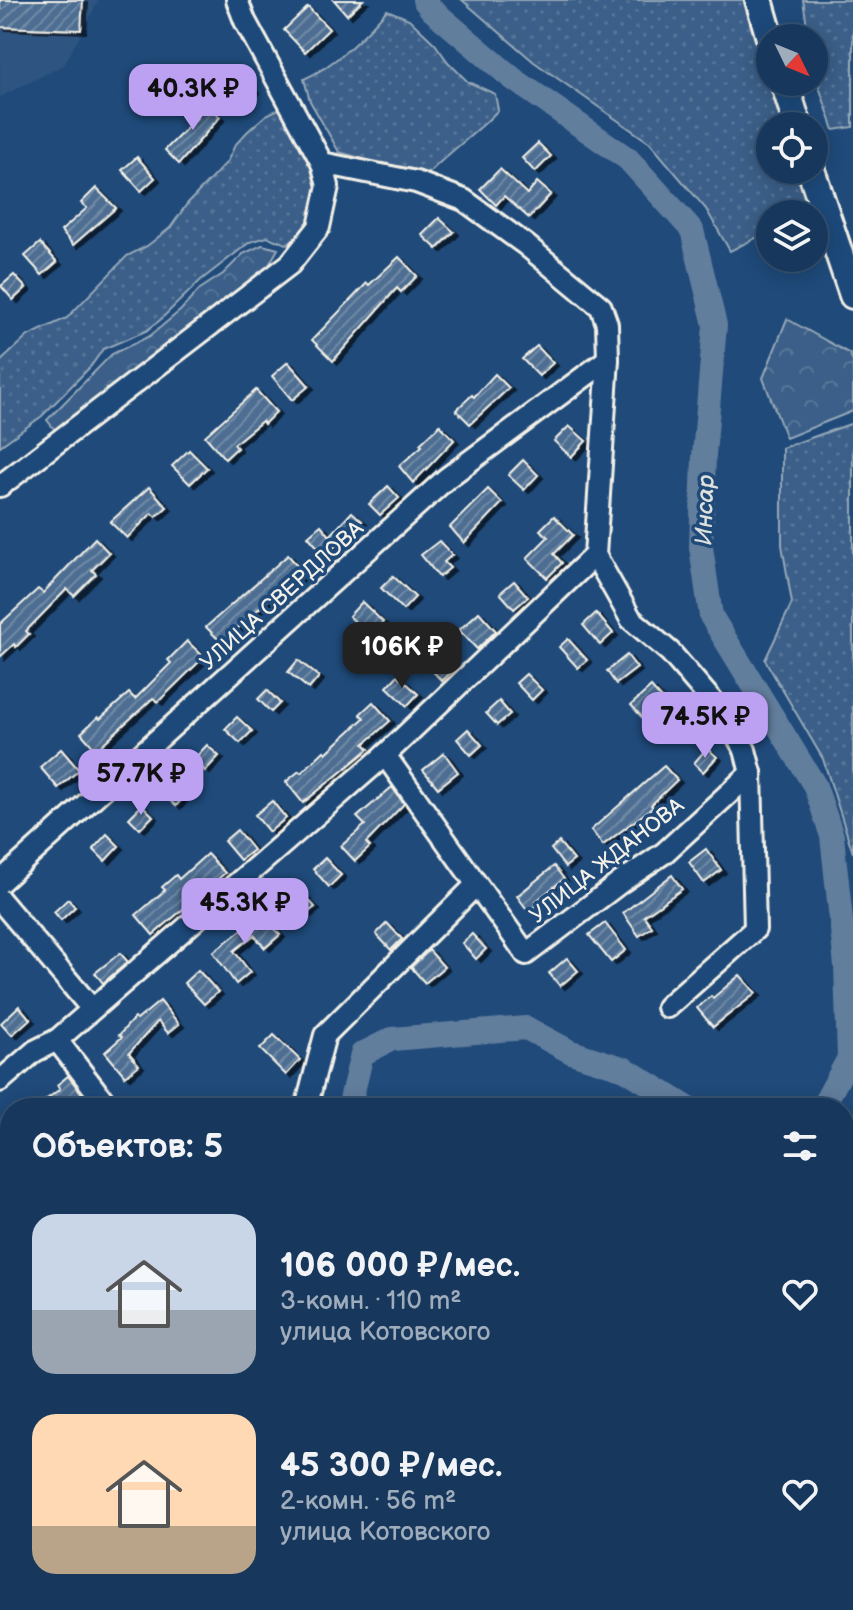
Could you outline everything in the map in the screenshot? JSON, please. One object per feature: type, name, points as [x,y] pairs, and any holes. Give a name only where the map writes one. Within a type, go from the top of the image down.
[{"type":"main road","points":[[759,0],[766,24]]},
{"type":"main road","points":[[816,184],[853,295]]},
{"type":"street","points":[[0,486],[290,264],[319,227],[328,186],[322,163],[252,34],[237,0]]},
{"type":"street","points":[[322,163],[416,182],[464,200],[526,245],[601,307],[607,324],[608,359],[595,555],[631,619],[670,652],[725,716],[745,750],[751,773],[755,929],[667,1007]]},
{"type":"street","name":"УЛИЦА СВЕРДЛОВА","points":[[0,882],[447,478],[608,359]]},
{"type":"street","points":[[0,1081],[35,1051],[57,1040],[385,755],[595,555]]},
{"type":"street","points":[[309,1098],[325,1035],[476,885],[385,755]]},
{"type":"street","name":"УЛИЦА ЖДАНОВА","points":[[476,885],[526,954],[664,853],[751,773]]},
{"type":"street","points":[[0,900],[92,1009]]},
{"type":"street","points":[[57,1040],[101,1098]]},
{"type":"shaded area","points":[[0,0],[99,0],[64,65],[0,97]]},
{"type":"green space","points":[[462,0],[744,0],[756,38],[756,96],[774,96],[780,112],[756,112],[756,184],[803,184],[808,200],[756,200],[756,238],[730,251],[706,209],[650,143],[534,62]]},
{"type":"green space","points":[[803,0],[853,0],[853,127],[834,130],[822,96],[828,96],[828,24],[807,24]]},
{"type":"green space","points":[[387,10],[409,19],[468,82],[495,94],[498,110],[429,173],[396,168],[339,152],[310,101],[304,79],[338,58]]},
{"type":"green space","points":[[281,108],[305,150],[316,182],[318,198],[315,213],[305,230],[287,244],[267,237],[250,242],[201,280],[146,331],[103,349],[91,366],[42,416],[0,446],[0,362],[28,336],[67,318],[127,256],[147,246],[170,228],[187,204],[227,162],[235,145],[247,132],[266,115]]},
{"type":"green space","points":[[262,245],[278,249],[265,272],[134,375],[55,430],[47,420],[112,354],[150,336],[243,254]]},
{"type":"green space","points":[[787,319],[850,354],[853,362],[853,411],[786,438],[763,378]]},
{"type":"green space","points":[[853,423],[853,853],[823,759],[765,660],[792,603],[782,545],[782,448]]},
{"type":"building","points":[[0,0],[83,0],[81,30],[0,27]]},
{"type":"building","points":[[334,0],[363,0],[347,15]]},
{"type":"building","points":[[308,7],[329,29],[305,52],[284,30]]},
{"type":"building","points":[[237,71],[254,91],[238,105],[221,85]]},
{"type":"building","points":[[201,100],[220,117],[179,164],[165,150],[197,118],[191,111]]},
{"type":"building","points":[[538,143],[551,156],[535,172],[522,158]]},
{"type":"building","points":[[137,157],[155,178],[141,191],[122,170]]},
{"type":"building","points":[[500,169],[527,194],[537,182],[551,194],[529,218],[504,196],[496,205],[480,189]]},
{"type":"building","points":[[96,188],[116,208],[73,245],[61,231],[87,208],[81,203]]},
{"type":"building","points":[[439,218],[454,232],[437,249],[422,235]]},
{"type":"building","points":[[40,243],[57,262],[42,275],[25,256]]},
{"type":"building","points":[[399,257],[417,276],[401,292],[397,288],[333,361],[312,340],[367,283],[369,285]]},
{"type":"building","points":[[14,275],[26,288],[13,300],[1,286]]},
{"type":"building","points":[[537,346],[553,363],[539,376],[522,359]]},
{"type":"building","points":[[288,362],[309,386],[292,400],[272,376]]},
{"type":"building","points":[[495,374],[509,388],[470,424],[456,410],[472,395],[474,397]]},
{"type":"building","points":[[256,390],[276,412],[234,444],[237,448],[225,459],[205,436]]},
{"type":"building","points":[[440,425],[454,440],[413,483],[399,466]]},
{"type":"building","points":[[569,426],[586,441],[571,457],[554,441]]},
{"type":"building","points":[[189,450],[207,468],[190,484],[172,466]]},
{"type":"building","points":[[523,460],[538,475],[524,490],[508,475]]},
{"type":"building","points":[[388,486],[399,498],[380,515],[369,504]]},
{"type":"building","points":[[149,487],[167,507],[156,517],[152,513],[127,538],[110,522]]},
{"type":"building","points":[[488,489],[502,503],[464,543],[450,527]]},
{"type":"building","points":[[352,512],[362,521],[325,556],[308,536],[321,525],[330,536]]},
{"type":"building","points":[[554,516],[573,535],[554,554],[562,563],[547,578],[527,558],[548,537],[540,530]]},
{"type":"building","points":[[95,538],[109,553],[92,570],[96,574],[74,596],[67,589],[26,631],[29,634],[0,657],[0,624],[38,589],[43,593]]},
{"type":"building","points":[[439,541],[452,555],[444,562],[450,568],[439,577],[421,555]]},
{"type":"building","points":[[288,555],[304,573],[287,589],[284,585],[222,643],[206,627]]},
{"type":"building","points":[[393,576],[415,597],[403,610],[381,588]]},
{"type":"building","points":[[514,581],[528,597],[514,609],[500,593]]},
{"type":"building","points":[[362,602],[383,622],[370,636],[349,616]]},
{"type":"building","points":[[479,612],[496,631],[477,649],[459,630]]},
{"type":"building","points":[[596,613],[613,633],[600,645],[583,625]]},
{"type":"building","points":[[568,639],[587,660],[578,668],[559,647]]},
{"type":"building","points":[[187,641],[204,657],[158,702],[153,698],[96,750],[81,733],[129,693],[135,699],[171,663],[168,660]]},
{"type":"building","points":[[438,648],[456,667],[442,681],[424,662]]},
{"type":"building","points":[[627,655],[637,668],[616,684],[607,671]]},
{"type":"building","points":[[298,660],[319,677],[309,689],[288,672]]},
{"type":"building","points":[[526,674],[542,690],[532,700],[516,683]]},
{"type":"building","points":[[398,675],[418,694],[407,706],[387,687]]},
{"type":"building","points":[[651,687],[669,707],[649,725],[631,705]]},
{"type":"building","points":[[267,690],[280,703],[271,712],[258,699]]},
{"type":"building","points":[[499,701],[510,714],[497,725],[486,713]]},
{"type":"building","points":[[373,702],[390,721],[364,744],[369,749],[303,803],[286,782],[299,771],[301,773],[324,751],[326,753],[364,718],[360,714]]},
{"type":"building","points":[[237,717],[252,731],[240,743],[225,729]]},
{"type":"building","points":[[468,729],[482,745],[471,755],[457,739]]},
{"type":"building","points":[[207,745],[219,756],[205,771],[193,760]]},
{"type":"building","points":[[707,748],[717,757],[703,772],[694,763]]},
{"type":"building","points":[[61,749],[79,770],[58,788],[40,767]]},
{"type":"building","points":[[444,753],[458,772],[438,788],[423,770]]},
{"type":"building","points":[[664,766],[677,780],[651,805],[653,807],[603,845],[591,830]]},
{"type":"building","points":[[171,778],[187,793],[176,806],[159,791]]},
{"type":"building","points":[[392,787],[404,804],[366,843],[370,847],[355,861],[341,846],[365,825],[357,817]]},
{"type":"building","points":[[272,801],[286,818],[269,832],[255,815]]},
{"type":"building","points":[[142,805],[153,816],[140,829],[129,818]]},
{"type":"building","points":[[237,830],[253,850],[240,860],[224,841]]},
{"type":"building","points":[[107,834],[119,846],[105,861],[93,849]]},
{"type":"building","points":[[559,842],[574,860],[565,867],[551,849]]},
{"type":"building","points":[[706,849],[721,870],[704,883],[689,862]]},
{"type":"building","points":[[207,854],[225,873],[153,935],[136,915],[165,890],[162,887],[176,875],[179,879]]},
{"type":"building","points":[[325,858],[341,875],[329,887],[313,869]]},
{"type":"building","points":[[554,866],[564,879],[536,901],[539,904],[529,912],[517,896]]},
{"type":"building","points":[[672,875],[682,889],[644,916],[652,927],[639,936],[623,913]]},
{"type":"building","points":[[296,886],[315,907],[293,924],[276,903]]},
{"type":"building","points":[[68,899],[75,907],[61,920],[54,912]]},
{"type":"building","points":[[262,914],[280,935],[265,948],[254,935],[234,951],[250,972],[236,984],[213,952]]},
{"type":"building","points":[[387,923],[402,939],[391,950],[376,934]]},
{"type":"building","points":[[605,923],[626,950],[611,962],[589,935]]},
{"type":"building","points":[[472,934],[486,949],[476,959],[462,943]]},
{"type":"building","points":[[429,950],[444,967],[425,983],[411,967]]},
{"type":"building","points":[[120,953],[128,962],[103,983],[95,973]]},
{"type":"building","points":[[567,958],[578,971],[560,986],[549,973]]},
{"type":"building","points":[[198,970],[218,992],[204,1004],[184,983]]},
{"type":"building","points":[[740,975],[756,993],[713,1027],[697,1008]]},
{"type":"building","points":[[160,1001],[179,1024],[168,1033],[158,1021],[129,1053],[139,1065],[125,1076],[105,1052],[122,1037],[119,1035],[134,1018],[137,1020]]},
{"type":"building","points":[[19,1006],[30,1019],[12,1035],[1,1023]]},
{"type":"building","points":[[274,1035],[300,1060],[286,1075],[260,1049]]},
{"type":"building","points":[[68,1076],[83,1095],[79,1098],[48,1098],[60,1089],[57,1085]]},
{"type":"waterway","name":"Инсар","points":[[424,0],[512,78],[628,159],[692,230],[715,325],[704,455],[701,547],[711,616],[815,786],[832,836],[846,966],[849,1058],[827,1098]]},
{"type":"waterway","name":"Инсар","points":[[351,1098],[362,1054],[392,1039],[526,1028],[571,1052],[625,1069],[672,1098]]}]
